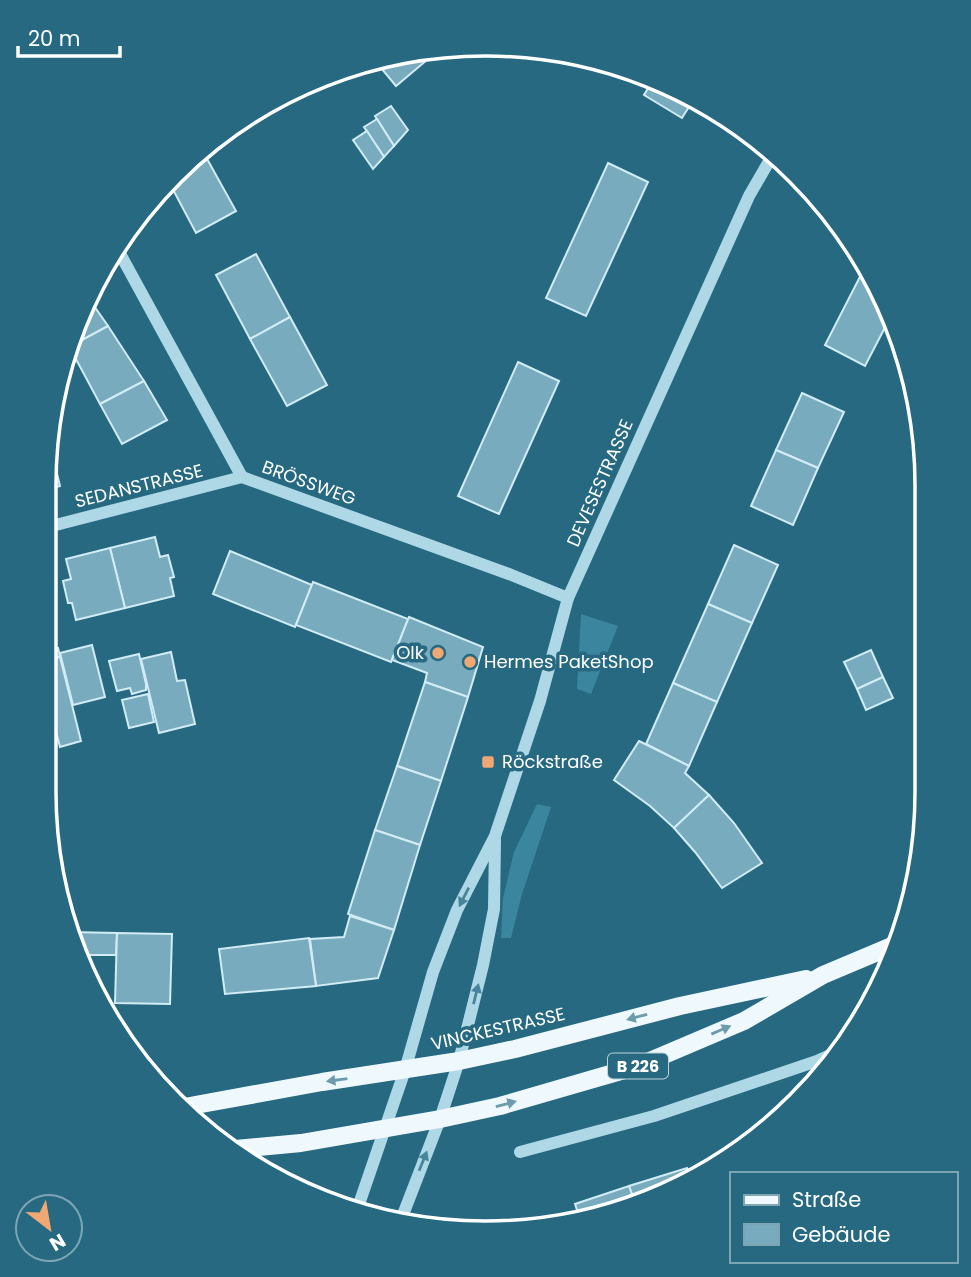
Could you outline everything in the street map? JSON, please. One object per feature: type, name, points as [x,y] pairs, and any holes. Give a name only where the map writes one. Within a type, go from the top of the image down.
[{"type":"main road","name":"VINCKESTRASSE","points":[[246,1148],[301,1143],[440,1119],[500,1106],[638,1066],[744,1021],[823,975],[885,949]]},
{"type":"main road","name":"VINCKESTRASSE","points":[[193,1105],[459,1061],[680,1006],[823,975]]},
{"type":"street","name":"DEVESESTRASSE","points":[[405,1070],[433,972],[452,923],[495,836],[540,701],[568,597],[749,196],[768,163]]},
{"type":"street","name":"BRÖSSWEG","points":[[122,257],[242,477],[509,573],[568,597]]},
{"type":"street","name":"SEDANSTRASSE","points":[[56,525],[242,477]]},
{"type":"street","name":"DEVESESTRASSE","points":[[459,1061],[494,909],[495,836]]},
{"type":"street","points":[[404,1213],[459,1061]]},
{"type":"street","points":[[520,1152],[654,1116],[815,1066]]},
{"type":"street","points":[[359,1202],[405,1070]]},
{"type":"shaded area","points":[[581,614],[618,626],[591,694],[577,689]]},
{"type":"shaded area","points":[[537,804],[551,807],[522,894],[511,938],[501,938],[503,898],[514,852]]},
{"type":"building","points":[[427,60],[396,86],[382,69]]},
{"type":"building","points":[[648,88],[689,108],[682,118],[644,95]]},
{"type":"building","points":[[391,106],[408,130],[394,146],[375,116]]},
{"type":"building","points":[[377,119],[394,146],[384,157],[364,127]]},
{"type":"building","points":[[367,131],[384,157],[373,169],[353,140]]},
{"type":"building","points":[[207,159],[236,211],[196,233],[174,191]]},
{"type":"building","points":[[608,163],[648,182],[586,316],[546,298]]},
{"type":"building","points":[[256,254],[290,317],[250,339],[216,275]]},
{"type":"building","points":[[860,277],[885,328],[865,366],[825,345]]},
{"type":"building","points":[[95,307],[108,326],[82,340]]},
{"type":"building","points":[[290,317],[327,385],[287,406],[250,339]]},
{"type":"building","points":[[108,326],[144,381],[100,404],[76,358],[82,340]]},
{"type":"building","points":[[518,362],[559,381],[499,514],[458,496]]},
{"type":"building","points":[[144,381],[167,420],[122,444],[100,404]]},
{"type":"building","points":[[802,393],[844,412],[818,468],[776,450]]},
{"type":"building","points":[[776,450],[818,468],[793,525],[751,506]]},
{"type":"building","points":[[57,471],[60,486],[56,487]]},
{"type":"building","points":[[155,537],[160,557],[168,555],[174,577],[170,578],[174,596],[125,608],[110,548]]},
{"type":"building","points":[[734,545],[778,565],[752,623],[708,604]]},
{"type":"building","points":[[110,548],[125,608],[76,620],[72,603],[68,603],[63,581],[71,579],[66,559]]},
{"type":"building","points":[[230,551],[312,585],[295,627],[213,594]]},
{"type":"building","points":[[313,582],[408,619],[391,662],[296,625]]},
{"type":"building","points":[[708,604],[752,623],[717,702],[673,683]]},
{"type":"building","name":"Olk","points":[[409,617],[483,647],[468,697],[425,682],[427,673],[392,660]]},
{"type":"building","points":[[92,645],[105,697],[73,705],[60,653]]},
{"type":"building","points":[[871,650],[883,677],[857,689],[844,662]]},
{"type":"building","points":[[171,652],[177,681],[185,680],[195,724],[159,733],[141,659]]},
{"type":"building","points":[[139,654],[146,690],[132,694],[130,688],[117,691],[109,661]]},
{"type":"building","points":[[60,657],[81,741],[60,747],[56,732],[56,658]]},
{"type":"building","points":[[883,677],[893,698],[866,710],[857,689]]},
{"type":"building","points":[[425,682],[468,697],[441,781],[397,766]]},
{"type":"building","points":[[673,683],[717,702],[689,766],[646,744]]},
{"type":"building","points":[[148,694],[154,722],[129,728],[122,700]]},
{"type":"building","points":[[639,741],[689,766],[685,773],[709,795],[674,828],[650,806],[614,780]]},
{"type":"building","points":[[397,766],[441,781],[420,845],[375,830]]},
{"type":"building","points":[[709,795],[734,823],[762,863],[722,888],[674,828]]},
{"type":"building","points":[[375,830],[420,845],[394,930],[348,914]]},
{"type":"building","points":[[350,916],[394,930],[378,978],[316,986],[310,939],[344,937]]},
{"type":"building","points":[[80,932],[117,933],[116,955],[89,955]]},
{"type":"building","points":[[117,933],[172,934],[170,1004],[115,1003]]},
{"type":"building","points":[[309,938],[316,986],[225,994],[219,949]]},
{"type":"building","points":[[687,1168],[675,1177],[632,1195],[629,1186]]},
{"type":"building","points":[[629,1186],[632,1195],[577,1211],[575,1204]]},
{"type":"place","name":"Olk","points":[[438,653]]},
{"type":"place","name":"Hermes PaketShop","points":[[470,662]]},
{"type":"place","name":"Röckstraße","points":[[488,762]]}]
